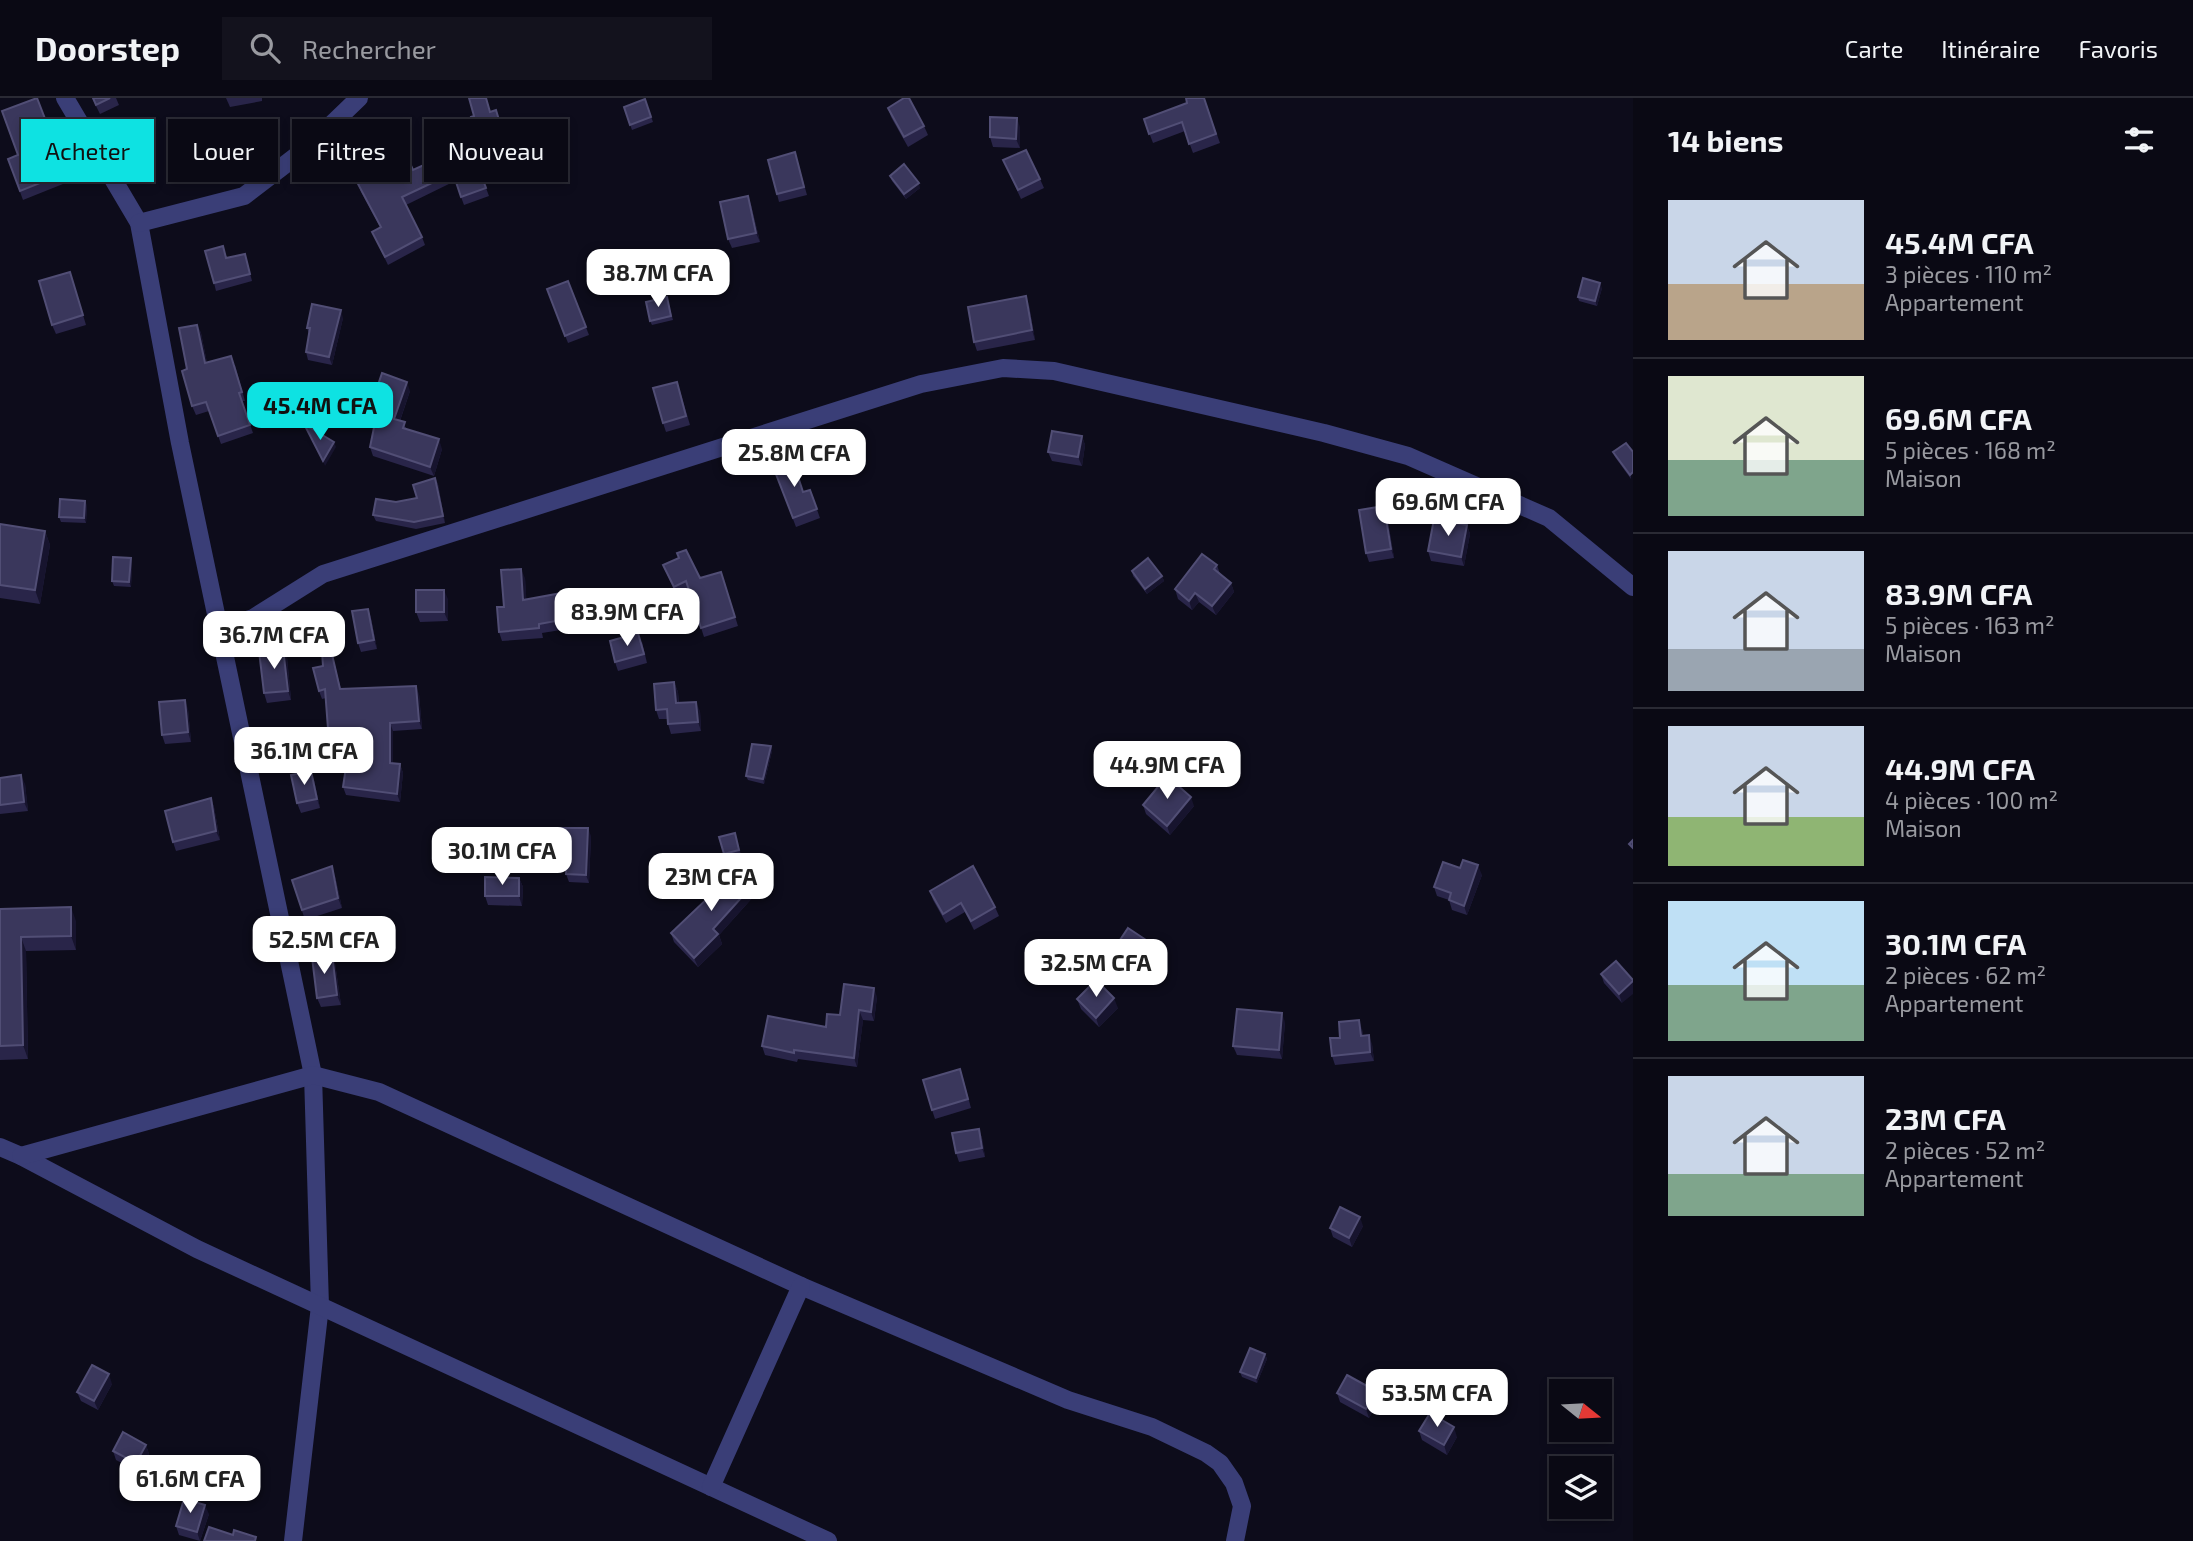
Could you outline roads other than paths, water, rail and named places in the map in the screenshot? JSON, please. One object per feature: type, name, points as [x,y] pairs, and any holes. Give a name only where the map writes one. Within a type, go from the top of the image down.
[{"type":"street","points":[[65,98],[139,223],[180,443],[313,1074],[320,1306],[293,1541]]},
{"type":"street","points":[[139,223],[244,195],[308,147],[359,98]]},
{"type":"street","points":[[220,629],[253,618],[323,574],[921,384],[1003,368],[1054,371],[1324,433],[1408,456],[1549,518],[1633,587]]},
{"type":"street","points":[[21,1156],[313,1074],[379,1092],[801,1286],[1069,1400],[1152,1427],[1206,1453],[1220,1463],[1234,1483],[1242,1506],[1235,1541]]},
{"type":"street","points":[[0,1147],[197,1249],[828,1541]]},
{"type":"street","points":[[711,1487],[801,1286]]}]
